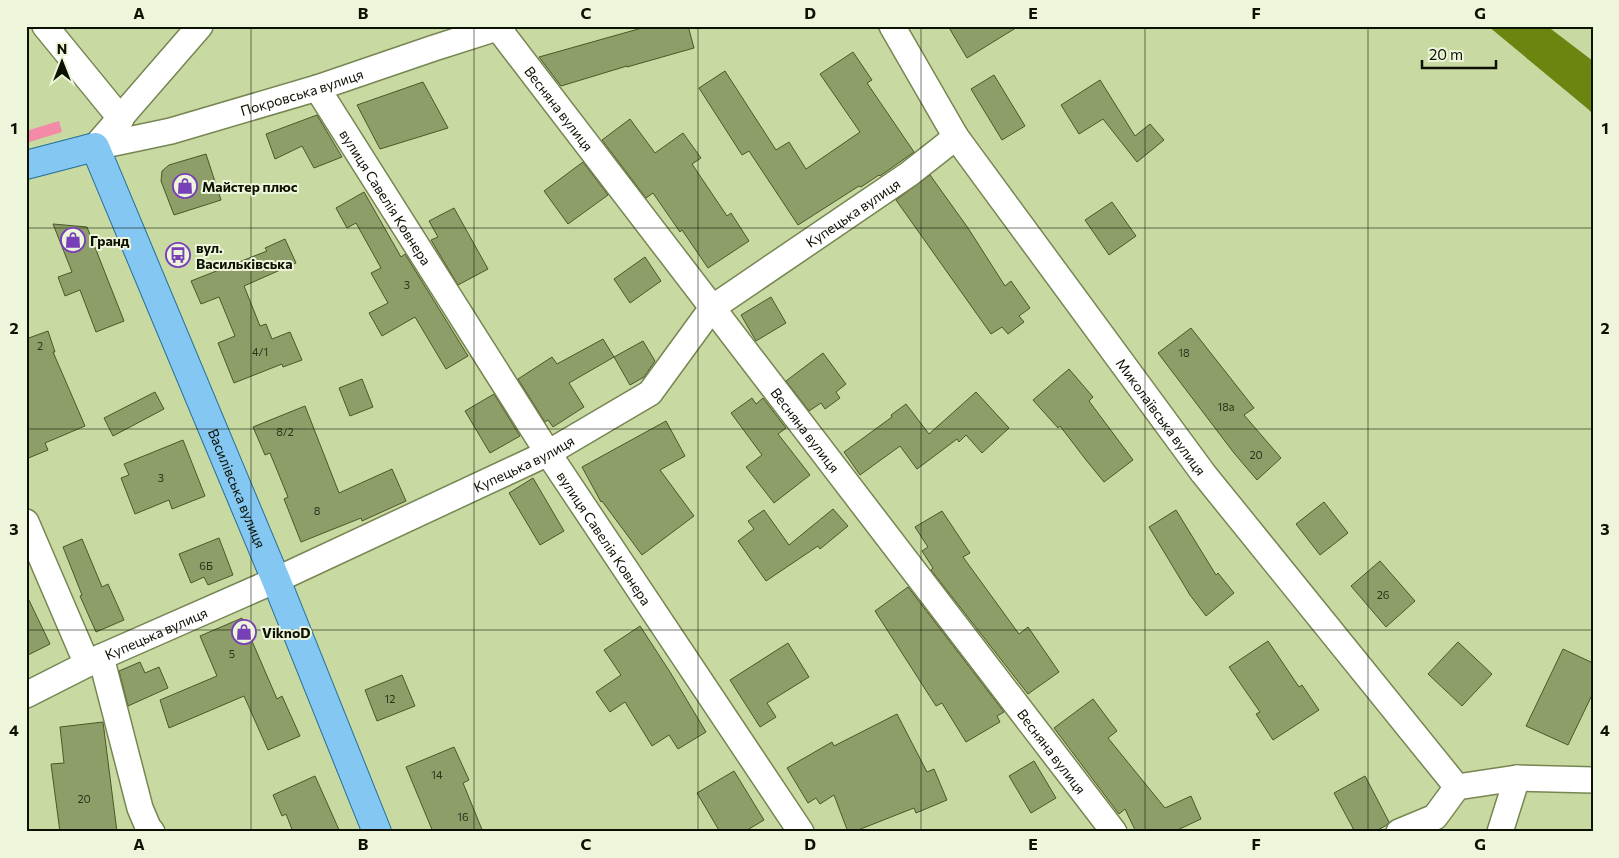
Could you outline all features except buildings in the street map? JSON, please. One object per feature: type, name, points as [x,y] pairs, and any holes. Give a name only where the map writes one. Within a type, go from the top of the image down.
[{"type":"main road","name":"Покровська вулиця","points":[[26,165],[95,147]]},
{"type":"main road","name":"Василівська вулиця","points":[[95,147],[276,580],[377,832]]},
{"type":"street","points":[[45,26],[121,119]]},
{"type":"street","points":[[95,147],[200,26]]},
{"type":"street","name":"Миколаївська вулиця","points":[[892,26],[956,137],[1203,473],[1457,787]]},
{"type":"street","name":"Покровська вулиця","points":[[95,147],[171,132],[317,88],[501,27]]},
{"type":"street","name":"Весняна вулиця","points":[[501,27],[712,308],[1114,832]]},
{"type":"street","name":"вулиця Савелія Ковнера","points":[[317,88],[548,453],[801,832]]},
{"type":"street","name":"Купецька вулиця","points":[[26,695],[94,661],[276,580],[548,453],[650,393],[712,308],[909,174],[956,137]]},
{"type":"street","points":[[26,522],[94,661],[140,808],[152,832]]},
{"type":"street","points":[[1500,832],[1517,778]]},
{"type":"street","points":[[1399,832],[1435,817],[1457,787],[1517,778],[1593,780]]},
{"type":"shaded area","points":[[1488,26],[1547,26],[1593,61],[1593,114],[1588,109]]},
{"type":"shaded area","points":[[59,121],[62,132],[26,143],[26,131]]},
{"type":"place","name":"Майстер плюс","points":[[185,186]]},
{"type":"place","name":"Гранд","points":[[73,240]]},
{"type":"place","name":"вул. Васильківська","points":[[178,255]]},
{"type":"place","name":"ViknoD","points":[[244,632]]}]
